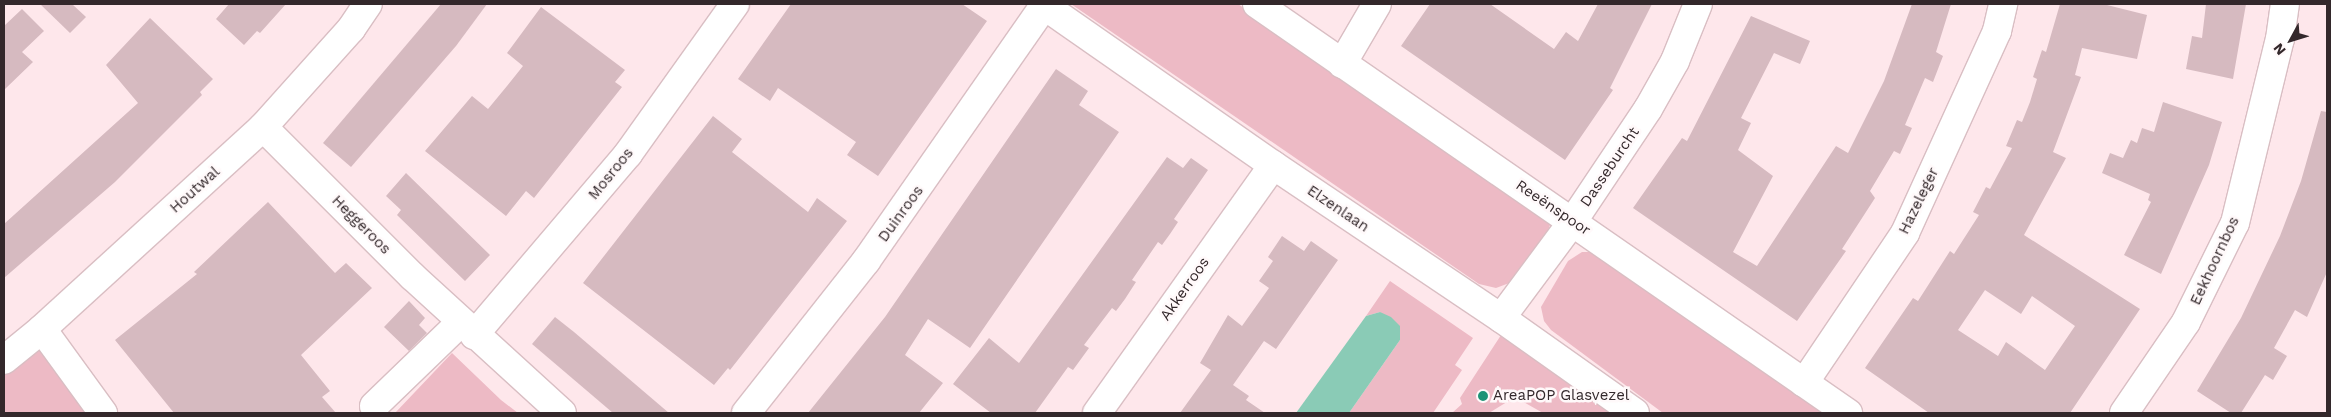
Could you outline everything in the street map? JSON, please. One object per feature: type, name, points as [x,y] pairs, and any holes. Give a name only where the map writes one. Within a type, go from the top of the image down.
[{"type":"street","name":"Houtwal","points":[[4,360],[42,329],[264,127],[351,29],[368,4]]},
{"type":"street","name":"Mosroos","points":[[468,328],[628,154],[735,4]]},
{"type":"street","name":"Reeënspoor","points":[[1257,4],[1848,413]]},
{"type":"street","points":[[1342,64],[1377,4]]},
{"type":"street","name":"Dasseburcht","points":[[1501,318],[1573,221],[1648,109],[1675,61],[1698,4]]},
{"type":"street","name":"Hazeleger","points":[[1804,383],[1905,233],[1997,31],[2003,4]]},
{"type":"street","name":"Eekhoornbos","points":[[2124,413],[2186,322],[2236,223],[2280,39],[2285,4]]},
{"type":"street","name":"Elzenlaan","points":[[1043,5],[1273,165],[1501,318],[1635,413]]},
{"type":"street","name":"Duinroos","points":[[746,413],[866,262],[1043,5]]},
{"type":"street","name":"Heggeroos","points":[[264,127],[468,328],[562,413]]},
{"type":"street","name":"Akkerroos","points":[[1097,413],[1273,165]]},
{"type":"street","points":[[374,406],[468,328]]},
{"type":"street","points":[[42,329],[103,413]]},
{"type":"shaded area","points":[[1071,4],[1238,4],[1546,217],[1550,225],[1545,239],[1520,279],[1496,288],[1479,284]]},
{"type":"shaded area","points":[[1582,252],[1598,252],[1825,413],[1663,413],[1551,330],[1544,321],[1541,307],[1568,261]]},
{"type":"shaded area","points":[[1390,281],[1473,338],[1455,365],[1462,370],[1433,413],[1349,413],[1400,340],[1380,312],[1366,316]]},
{"type":"shaded area","points":[[1380,312],[1391,317],[1400,326],[1400,340],[1349,413],[1296,413],[1366,316]]},
{"type":"shaded area","points":[[42,329],[103,413],[4,413],[4,360]]},
{"type":"shaded area","points":[[1503,332],[1616,413],[1543,413],[1515,397],[1489,413],[1452,413],[1462,404],[1460,398]]},
{"type":"shaded area","points":[[452,353],[501,400],[518,413],[395,413]]},
{"type":"building","points":[[40,4],[72,4],[86,17],[70,33]]},
{"type":"building","points":[[229,4],[286,4],[260,33],[257,31],[244,45],[216,19]]},
{"type":"building","points":[[441,4],[487,4],[456,46],[351,167],[323,143]]},
{"type":"building","points":[[791,4],[962,4],[987,21],[878,176],[847,155],[856,142],[778,88],[770,101],[738,79]]},
{"type":"building","points":[[1430,4],[1490,4],[1554,49],[1566,32],[1578,41],[1598,4],[1652,4],[1610,88],[1613,90],[1565,160],[1401,46]]},
{"type":"building","points":[[1912,4],[1951,4],[1936,52],[1943,56],[1933,82],[1925,78],[1905,125],[1912,128],[1900,154],[1894,151],[1870,191],[1875,198],[1842,249],[1846,251],[1797,321],[1633,208],[1682,138],[1687,141],[1751,16],[1810,41],[1800,64],[1774,53],[1741,118],[1751,123],[1738,150],[1773,176],[1733,252],[1757,266],[1836,146],[1848,153],[1884,81]]},
{"type":"building","points":[[2060,4],[2103,4],[2147,15],[2137,59],[2082,48],[2075,75],[2081,77],[2053,152],[2066,158],[2024,235],[2140,309],[2070,413],[1929,413],[1865,368],[1913,298],[1918,301],[1950,251],[1954,254],[1979,215],[1973,212],[1986,187],[1990,189],[2012,148],[2006,146],[2017,120],[2022,122],[2037,79],[2033,77],[2042,50],[2046,52]],"holes":[[[1985,290],[2021,314],[2032,296],[2075,326],[2045,370],[2006,342],[1998,356],[1958,330]]]},
{"type":"building","points":[[2206,4],[2246,4],[2233,79],[2186,69],[2192,36],[2202,38]]},
{"type":"building","points":[[541,7],[625,70],[615,82],[622,87],[534,198],[526,191],[506,216],[425,151],[472,96],[488,109],[507,86],[523,66],[507,53]]},
{"type":"building","points":[[22,9],[44,31],[22,52],[33,62],[4,90],[4,26]]},
{"type":"building","points":[[150,18],[213,79],[200,92],[202,95],[115,182],[4,278],[4,224],[138,103],[106,65]]},
{"type":"building","points":[[1056,69],[1088,91],[1079,105],[1119,132],[970,348],[928,319],[905,355],[943,383],[919,413],[808,413],[885,317]]},
{"type":"building","points":[[2163,102],[2222,122],[2209,165],[2161,274],[2124,255],[2151,202],[2148,200],[2150,194],[2102,173],[2110,153],[2123,158],[2131,140],[2137,143],[2142,128],[2154,132]]},
{"type":"building","points":[[2321,111],[2327,112],[2327,272],[2307,317],[2295,310],[2274,348],[2287,356],[2273,380],[2265,375],[2241,413],[2231,413],[2197,391],[2241,318],[2280,236],[2301,181]]},
{"type":"building","points":[[713,116],[742,139],[732,152],[808,212],[817,198],[847,221],[730,370],[728,368],[714,385],[583,283]]},
{"type":"building","points":[[1167,157],[1183,168],[1191,158],[1208,170],[1174,219],[1178,222],[1170,234],[1162,245],[1158,242],[1132,280],[1136,282],[1125,299],[1116,311],[1112,308],[1084,345],[1089,348],[1073,370],[1068,367],[1035,413],[991,413],[953,384],[989,338],[1019,363]]},
{"type":"building","points":[[406,173],[490,255],[465,281],[397,215],[401,210],[386,196]]},
{"type":"building","points":[[268,202],[335,273],[346,263],[372,288],[301,355],[330,391],[322,397],[336,413],[174,413],[115,340],[197,274],[194,272]]},
{"type":"building","points":[[1282,236],[1304,251],[1311,241],[1338,260],[1276,349],[1264,341],[1233,385],[1249,396],[1246,400],[1265,413],[1180,413],[1211,370],[1200,363],[1228,315],[1242,326],[1269,288],[1259,281],[1273,261],[1268,257]]},
{"type":"building","points":[[409,301],[425,318],[419,325],[427,333],[409,351],[384,327]]},
{"type":"building","points":[[555,317],[669,413],[613,413],[532,344]]},
{"type":"place","name":"AreaPOP Glasvezel","points":[[1483,396]]}]
